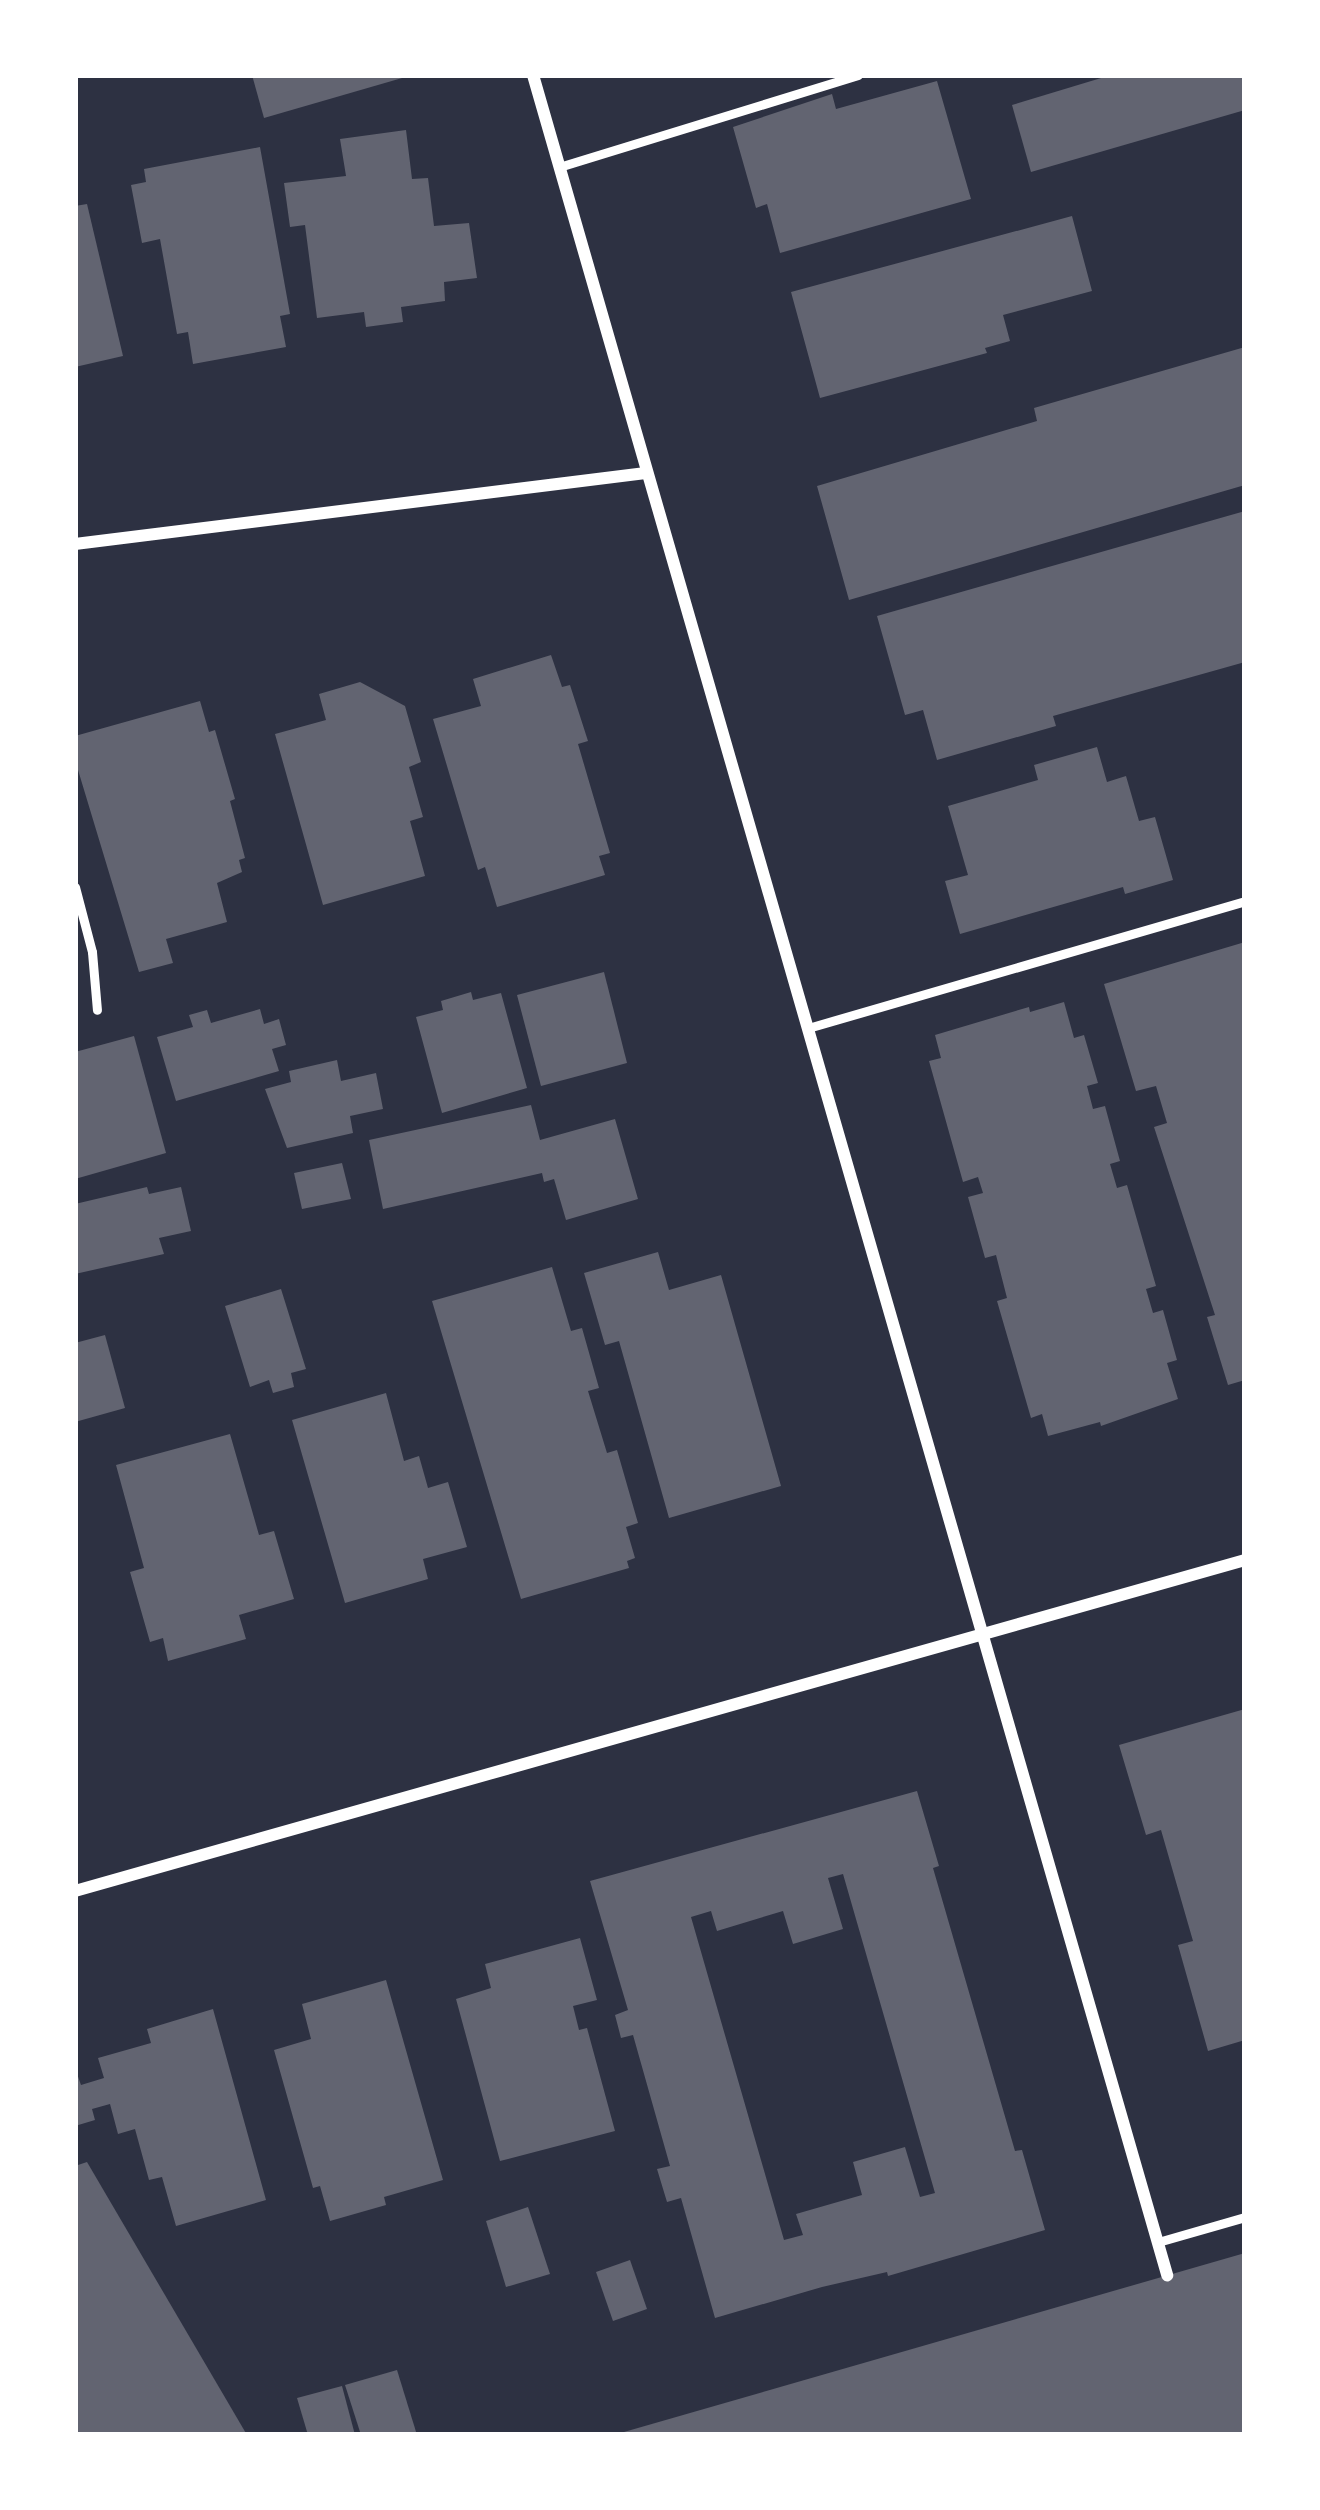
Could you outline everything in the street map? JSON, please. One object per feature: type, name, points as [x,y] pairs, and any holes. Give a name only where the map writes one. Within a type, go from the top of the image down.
[{"type":"street","points":[[533,75],[1167,2276]]},
{"type":"street","points":[[75,544],[646,473]]},
{"type":"street","points":[[75,1891],[985,1638],[1245,1560]]},
{"type":"lane","points":[[559,167],[858,75]]},
{"type":"lane","points":[[75,887],[92,952],[97,1010]]},
{"type":"lane","points":[[808,1028],[1245,901]]},
{"type":"lane","points":[[1158,2242],[1245,2216]]},
{"type":"building","points":[[252,75],[409,75],[409,76],[264,118]]},
{"type":"building","points":[[1111,75],[1244,75],[1245,110],[1031,172],[1012,105]]},
{"type":"building","points":[[937,81],[971,199],[780,253],[767,204],[756,208],[733,127],[832,94],[836,109]]},
{"type":"building","points":[[406,130],[412,179],[428,178],[434,226],[469,223],[477,278],[444,282],[445,301],[401,307],[403,322],[366,327],[364,312],[317,318],[305,225],[290,227],[284,183],[346,176],[340,139]]},
{"type":"building","points":[[260,147],[290,314],[280,316],[286,347],[193,364],[188,332],[177,334],[160,239],[142,243],[131,185],[146,182],[144,169]]},
{"type":"building","points":[[87,204],[123,356],[75,367],[75,206]]},
{"type":"building","points":[[1072,216],[1092,291],[1003,315],[1010,341],[985,348],[987,353],[820,398],[791,292]]},
{"type":"building","points":[[1245,347],[1245,485],[849,600],[817,486],[1037,421],[1034,408]]},
{"type":"building","points":[[1245,511],[1245,662],[1053,716],[1056,726],[937,760],[923,710],[905,715],[877,616]]},
{"type":"building","points":[[551,655],[562,687],[570,685],[588,741],[578,744],[610,853],[599,856],[605,875],[497,907],[485,867],[478,870],[433,719],[481,706],[473,679]]},
{"type":"building","points":[[360,682],[405,706],[421,762],[409,767],[423,817],[410,821],[425,876],[323,905],[275,734],[326,720],[319,694]]},
{"type":"building","points":[[200,701],[209,732],[215,730],[235,799],[230,801],[245,858],[239,860],[242,872],[217,883],[227,922],[166,939],[173,963],[139,972],[75,760],[75,736]]},
{"type":"building","points":[[1097,747],[1107,782],[1126,776],[1139,821],[1155,817],[1173,880],[1125,894],[1123,887],[960,934],[945,881],[968,875],[948,806],[1038,780],[1034,765]]},
{"type":"building","points":[[1245,942],[1245,1380],[1228,1385],[1207,1317],[1215,1315],[1154,1127],[1167,1123],[1156,1086],[1136,1091],[1104,984]]},
{"type":"building","points":[[604,972],[627,1063],[541,1086],[517,995]]},
{"type":"building","points":[[471,992],[473,1000],[501,993],[527,1088],[442,1113],[416,1017],[443,1010],[441,1001]]},
{"type":"building","points":[[1064,1002],[1074,1038],[1084,1035],[1098,1083],[1087,1086],[1093,1109],[1105,1106],[1120,1161],[1110,1164],[1117,1188],[1127,1185],[1156,1286],[1146,1289],[1153,1313],[1163,1310],[1177,1360],[1167,1363],[1178,1399],[1101,1426],[1100,1422],[1048,1436],[1042,1414],[1031,1418],[997,1301],[1007,1298],[996,1255],[985,1258],[968,1197],[983,1193],[978,1177],[963,1182],[929,1061],[941,1058],[935,1035],[1029,1007],[1030,1012]]},
{"type":"building","points":[[260,1009],[264,1024],[279,1019],[286,1045],[272,1049],[279,1071],[176,1101],[157,1037],[193,1027],[189,1015],[207,1010],[211,1023]]},
{"type":"building","points":[[134,1036],[166,1153],[75,1179],[75,1052]]},
{"type":"building","points":[[337,1060],[341,1081],[376,1073],[383,1109],[350,1116],[353,1133],[287,1148],[265,1089],[291,1082],[289,1071]]},
{"type":"building","points":[[531,1105],[540,1140],[615,1119],[638,1199],[566,1220],[554,1179],[544,1182],[542,1173],[383,1209],[369,1140]]},
{"type":"building","points":[[342,1163],[351,1199],[302,1209],[294,1173]]},
{"type":"building","points":[[147,1187],[149,1194],[181,1187],[191,1231],[159,1238],[164,1254],[75,1274],[75,1204]]},
{"type":"building","points":[[658,1252],[669,1290],[721,1275],[781,1486],[669,1518],[619,1341],[605,1345],[584,1273]]},
{"type":"building","points":[[552,1267],[571,1331],[582,1328],[599,1388],[588,1391],[607,1453],[617,1450],[638,1523],[626,1527],[635,1558],[627,1561],[629,1568],[521,1599],[432,1301]]},
{"type":"building","points":[[281,1289],[306,1369],[291,1373],[294,1387],[273,1393],[269,1380],[250,1387],[225,1306]]},
{"type":"building","points":[[105,1335],[125,1408],[75,1422],[75,1343]]},
{"type":"building","points":[[386,1393],[404,1461],[419,1456],[428,1488],[448,1482],[467,1547],[423,1559],[428,1579],[345,1603],[292,1420]]},
{"type":"building","points":[[230,1434],[259,1535],[274,1531],[294,1599],[239,1615],[246,1639],[168,1661],[163,1638],[150,1642],[130,1572],[144,1568],[116,1465]]},
{"type":"building","points":[[1245,1709],[1245,2040],[1208,2051],[1178,1945],[1193,1941],[1161,1830],[1146,1835],[1119,1745]]},
{"type":"building","points":[[917,1791],[939,1866],[933,1868],[1015,2151],[1022,2150],[1045,2230],[888,2276],[887,2272],[822,2287],[715,2318],[681,2198],[667,2202],[657,2169],[670,2166],[633,2035],[621,2038],[615,2015],[628,2010],[590,1881]],"holes":[[[843,1874],[935,2193],[920,2197],[905,2147],[853,2162],[862,2195],[796,2214],[803,2235],[784,2240],[691,1917],[711,1911],[717,1931],[783,1911],[793,1944],[843,1929],[828,1878]]]},
{"type":"building","points":[[580,1938],[597,2000],[573,2006],[579,2030],[587,2028],[615,2131],[500,2161],[456,1999],[491,1988],[485,1964]]},
{"type":"building","points":[[386,1980],[443,2180],[384,2197],[386,2205],[330,2221],[320,2186],[313,2188],[274,2050],[311,2039],[302,2004]]},
{"type":"building","points":[[213,2009],[266,2200],[176,2226],[162,2177],[149,2180],[135,2129],[118,2134],[110,2104],[92,2109],[95,2120],[75,2126],[75,2068],[81,2085],[104,2078],[98,2058],[151,2043],[147,2029]]},
{"type":"building","points":[[87,2162],[247,2435],[75,2435],[75,2166]]},
{"type":"building","points":[[528,2207],[550,2274],[506,2287],[486,2221]]},
{"type":"building","points":[[1245,2253],[1245,2435],[617,2435],[617,2434]]},
{"type":"building","points":[[630,2260],[647,2309],[613,2321],[596,2272]]},
{"type":"building","points":[[397,2370],[417,2435],[361,2435],[345,2385]]},
{"type":"building","points":[[342,2386],[355,2435],[308,2435],[297,2398]]}]
